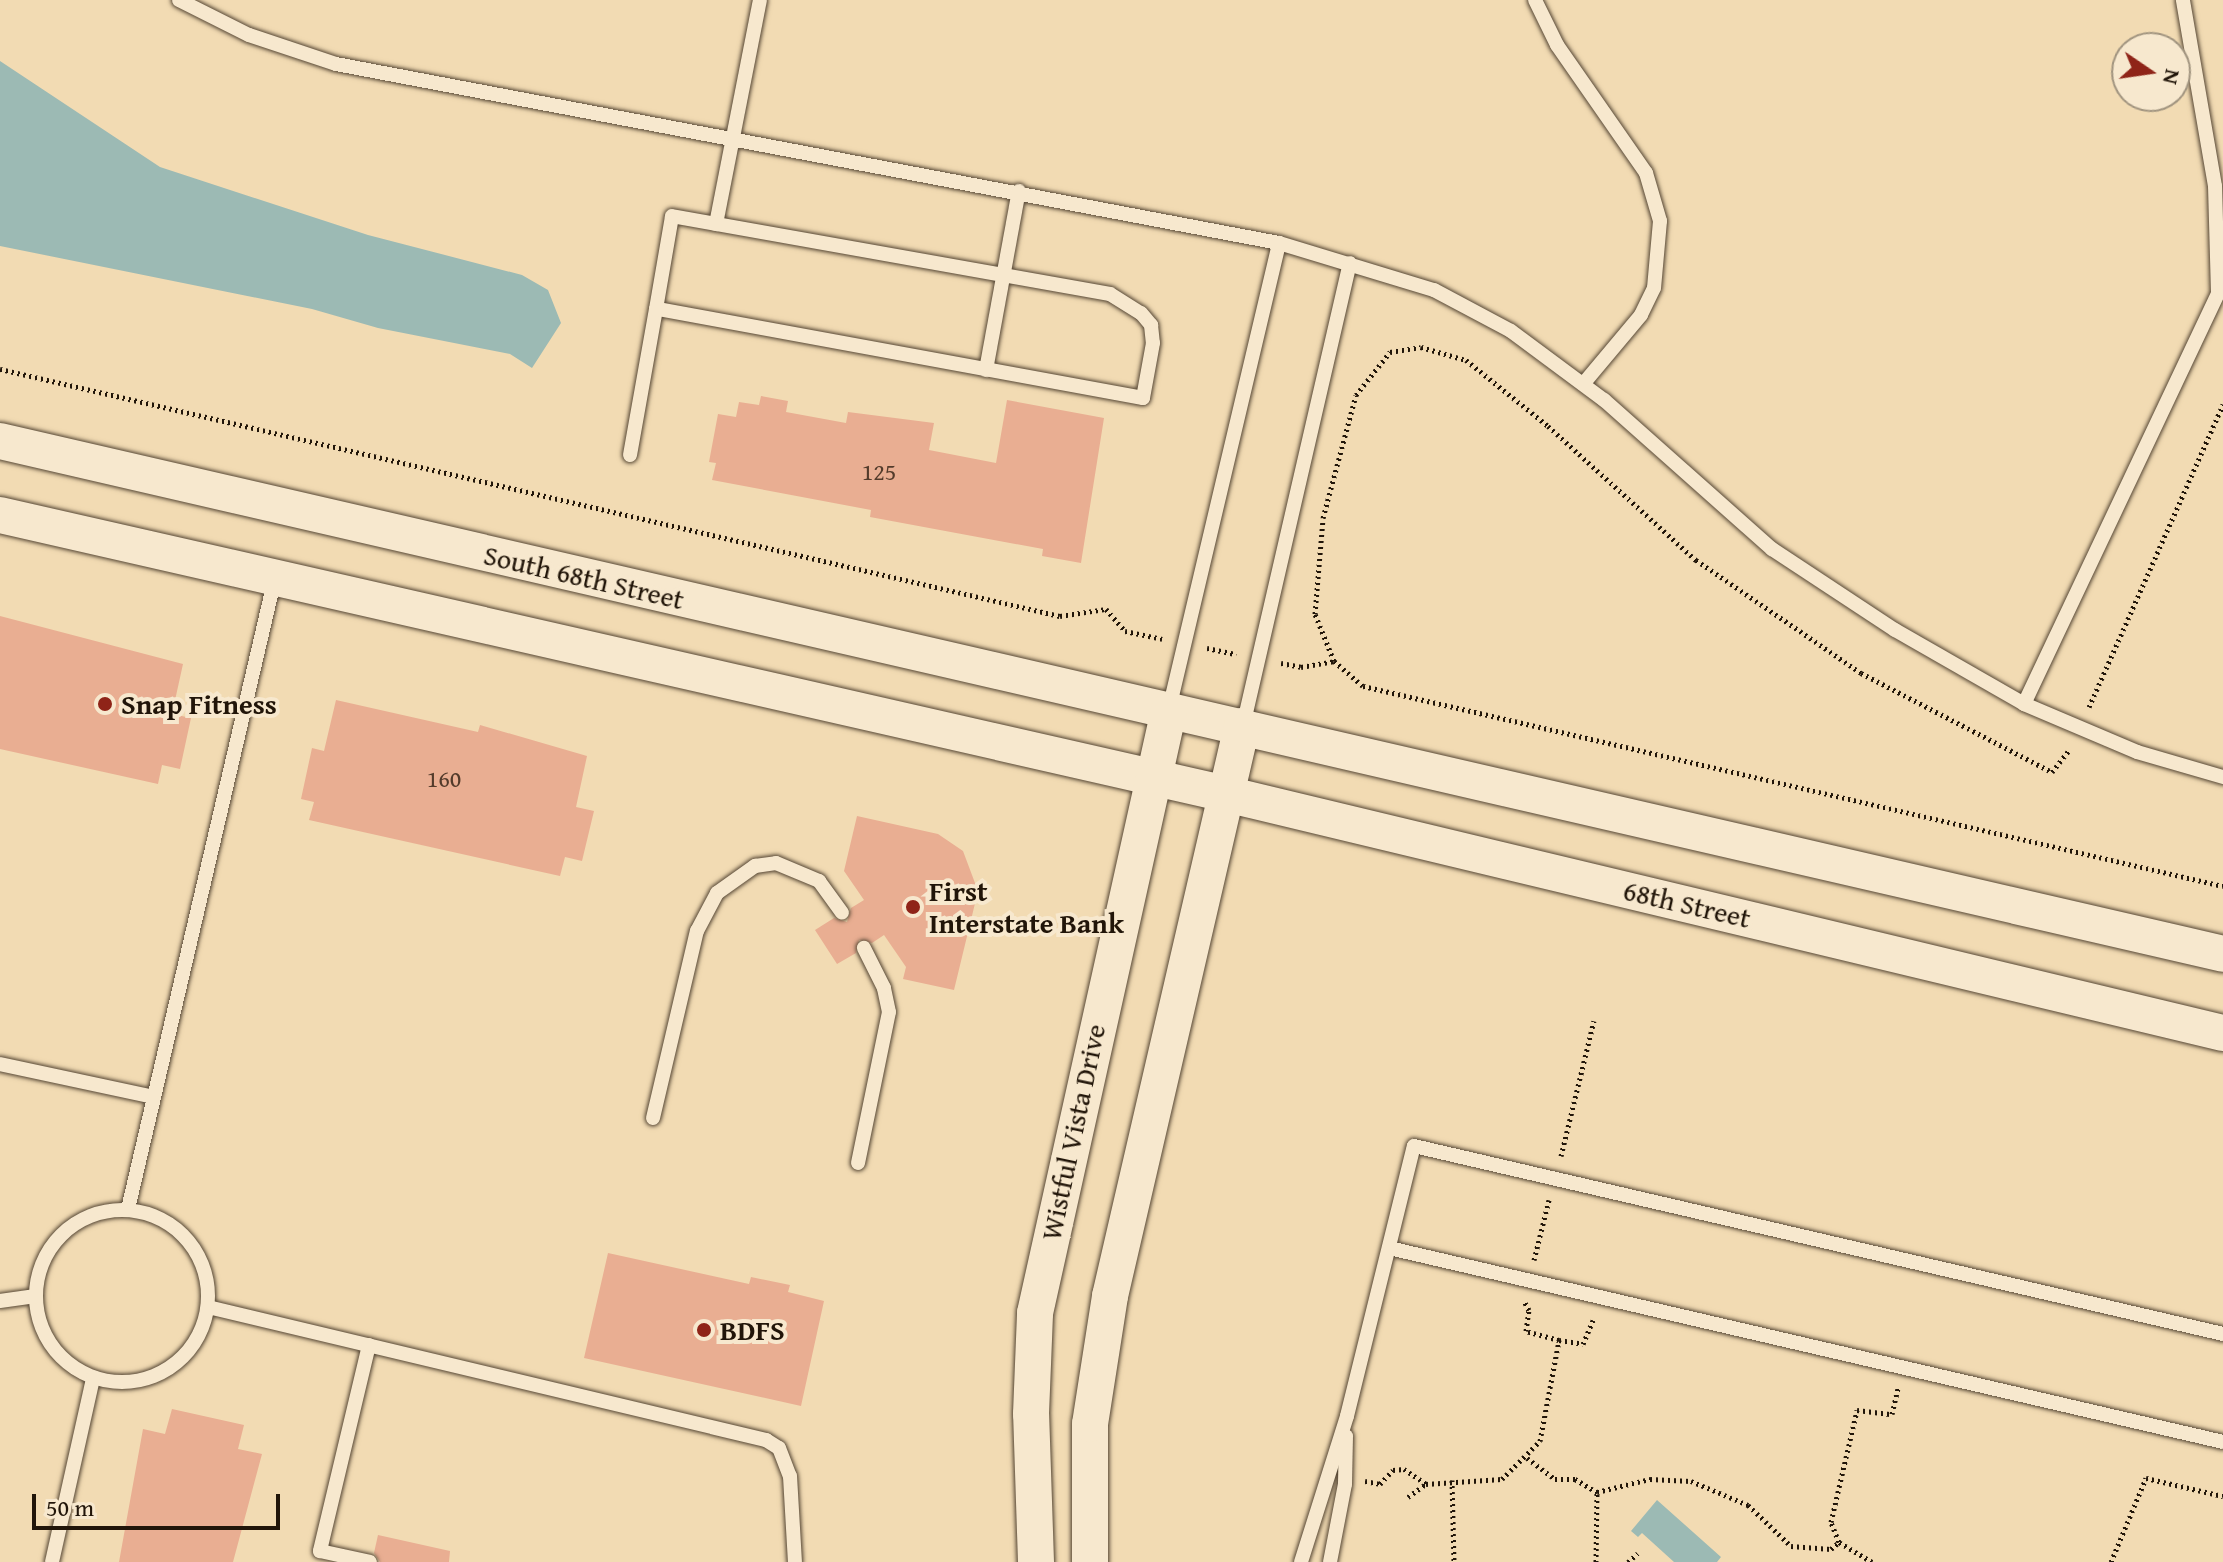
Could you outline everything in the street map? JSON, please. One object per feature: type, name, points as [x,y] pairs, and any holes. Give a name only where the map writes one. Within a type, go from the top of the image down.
[{"type":"street","name":"South 68th Street","points":[[0,441],[1169,710]]},
{"type":"street","points":[[0,515],[1150,778]]},
{"type":"street","points":[[1169,710],[2223,954]]},
{"type":"street","name":"Wistful Vista Drive","points":[[1036,1562],[1031,1414],[1035,1313],[1150,778],[1169,710]]},
{"type":"street","points":[[1090,1562],[1090,1424],[1110,1296],[1242,726]]},
{"type":"street","name":"68th Street","points":[[1150,778],[2223,1033]]},
{"type":"lane","points":[[179,0],[205,6],[289,51],[336,64],[1019,191],[1279,243],[1434,290],[1511,331],[1583,384],[1772,549],[1895,630],[2024,704],[2137,752],[2223,777]]},
{"type":"lane","points":[[716,224],[760,0]]},
{"type":"lane","points":[[1535,0],[1557,45],[1646,173],[1660,221],[1654,288],[1641,315],[1583,384]]},
{"type":"lane","points":[[2024,704],[2218,293],[2215,186],[2183,0]]},
{"type":"lane","points":[[986,370],[1019,191]]},
{"type":"lane","points":[[630,455],[672,216],[1110,294],[1141,313],[1151,325],[1153,343],[1143,398],[656,309]]},
{"type":"lane","points":[[1169,710],[1279,243]]},
{"type":"lane","points":[[1242,726],[1350,263]]},
{"type":"lane","points":[[128,1209],[275,578]]},
{"type":"lane","points":[[653,1118],[697,931],[717,893],[755,866],[776,863],[819,881],[842,913]]},
{"type":"lane","points":[[858,1163],[889,1012],[884,988],[864,948]]},
{"type":"lane","points":[[0,1064],[154,1097]]},
{"type":"lane","points":[[1301,1562],[1347,1416],[1414,1146],[2223,1334]]},
{"type":"lane","points":[[128,1209],[148,1213],[179,1230],[199,1257],[208,1307],[197,1339],[161,1373],[132,1382],[93,1378],[62,1358],[46,1337],[36,1296],[40,1269],[53,1244],[87,1217],[128,1209]]},
{"type":"lane","points":[[1389,1248],[2223,1442]]},
{"type":"lane","points":[[0,1301],[36,1296]]},
{"type":"lane","points":[[208,1307],[766,1440],[779,1448],[790,1476],[795,1562]]},
{"type":"lane","points":[[369,1345],[320,1551],[370,1562]]},
{"type":"lane","points":[[52,1562],[93,1378]]},
{"type":"lane","points":[[1330,1562],[1345,1476],[1347,1416]]},
{"type":"path","points":[[0,369],[1060,616],[1106,609],[1125,631],[1301,667],[1334,661],[1363,686],[2223,886]]},
{"type":"path","points":[[1559,1340],[1583,1344],[1594,1319],[1609,1322]]},
{"type":"path","points":[[1872,1562],[1839,1542],[1831,1522],[1857,1410],[1892,1414],[1902,1368]]},
{"type":"path","points":[[1527,1458],[1555,1479],[1575,1479],[1597,1492],[1650,1479],[1691,1481],[1748,1505],[1791,1546],[1831,1549],[1839,1542]]},
{"type":"path","points":[[1345,1476],[1380,1484],[1393,1470],[1404,1469],[1426,1484]]},
{"type":"path","points":[[2111,1562],[2146,1478],[2223,1496]]},
{"type":"path","points":[[1452,1480],[1454,1562]]},
{"type":"path","points":[[1596,1562],[1597,1492]]},
{"type":"path","points":[[1628,1562],[1638,1553]]},
{"type":"water","points":[[0,61],[160,167],[368,235],[522,275],[548,290],[561,323],[532,368],[510,354],[378,328],[312,309],[0,246]]},
{"type":"water","points":[[1657,1500],[1721,1557],[1717,1562],[1674,1562],[1642,1533],[1638,1537],[1631,1531]]},
{"type":"building","points":[[761,396],[788,401],[786,412],[846,423],[848,412],[934,423],[929,450],[996,463],[1007,400],[1104,418],[1081,563],[1042,556],[1043,549],[870,517],[871,510],[712,480],[716,463],[709,462],[718,414],[736,417],[739,402],[759,405]]},
{"type":"building","points":[[0,616],[183,664],[172,714],[191,718],[180,769],[162,765],[158,784],[0,749]]},
{"type":"building","points":[[336,700],[478,732],[480,725],[587,756],[576,807],[594,811],[582,861],[565,857],[560,876],[309,820],[314,802],[301,799],[312,748],[324,751]]},
{"type":"building","name":"First Interstate Bank","points":[[857,816],[938,834],[963,851],[978,891],[954,990],[903,979],[906,967],[884,935],[872,943],[859,940],[856,953],[837,964],[815,930],[834,918],[847,922],[851,908],[864,900],[844,871]]},
{"type":"building","name":"BDFS","points":[[608,1253],[749,1284],[751,1277],[790,1285],[788,1292],[824,1301],[801,1406],[584,1358]]},
{"type":"building","points":[[172,1409],[244,1425],[238,1449],[262,1454],[233,1562],[119,1562],[143,1429],[165,1434]]},
{"type":"building","points":[[378,1535],[450,1551],[449,1562],[380,1562],[374,1553]]},
{"type":"place","name":"Snap Fitness","points":[[105,704]]},
{"type":"place","name":"First Interstate Bank","points":[[913,907]]},
{"type":"place","name":"BDFS","points":[[704,1330]]}]
